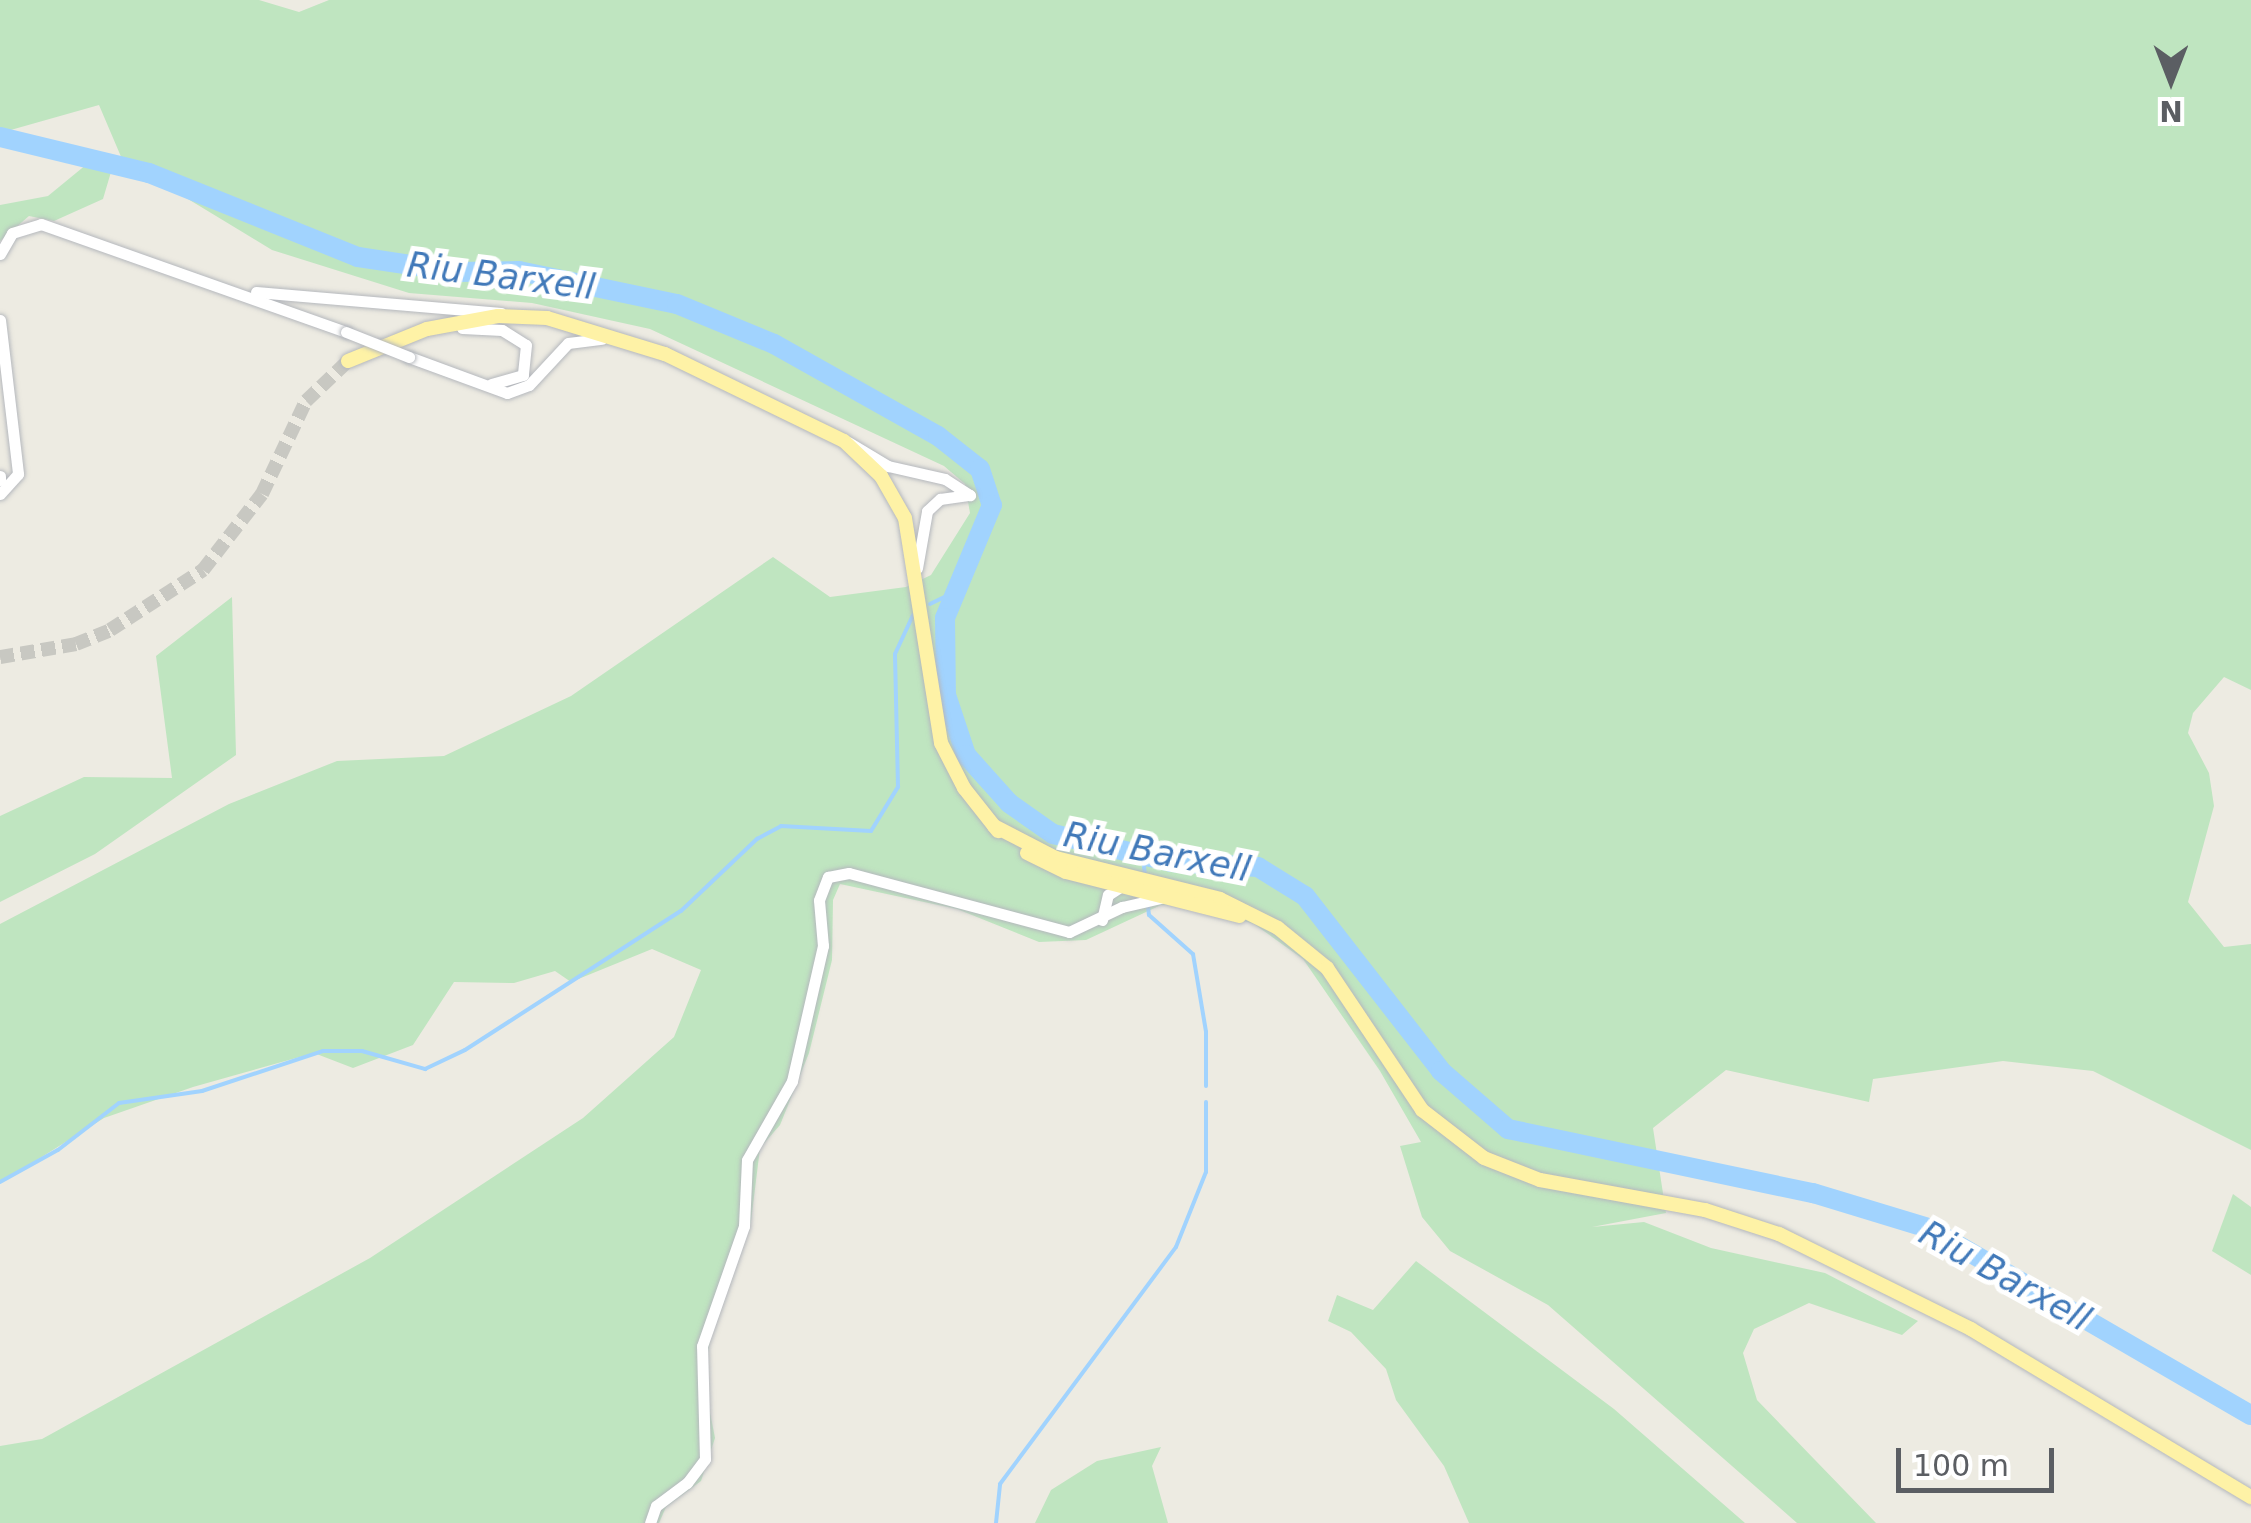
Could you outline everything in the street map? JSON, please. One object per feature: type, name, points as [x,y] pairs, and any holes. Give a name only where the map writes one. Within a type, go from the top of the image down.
[{"type":"main road","points":[[348,362],[427,329],[526,316],[597,328],[665,354],[844,440],[892,490],[917,568],[940,743],[994,826],[1048,866],[1122,886],[1169,891]]},
{"type":"main road","points":[[994,826],[1078,866],[1260,916],[1312,954],[1411,1096],[1449,1135],[1484,1158],[1563,1186],[1725,1214],[1795,1240],[1971,1329],[2251,1497]]},
{"type":"street","points":[[0,254],[18,229],[41,224],[241,291],[500,392],[520,390],[558,350],[581,339],[665,354]]},
{"type":"street","points":[[241,291],[526,316]]},
{"type":"street","points":[[0,320],[18,474],[0,494]]},
{"type":"street","points":[[427,329],[494,328],[526,345],[528,362],[520,380],[477,382]]},
{"type":"street","points":[[844,440],[900,471],[945,479],[970,494],[940,499]]},
{"type":"street","points":[[917,568],[923,518],[940,499],[945,479]]},
{"type":"street","points":[[1078,866],[1122,886]]},
{"type":"street","points":[[650,1523],[656,1506],[688,1483],[706,1459],[702,1346],[744,1226],[746,1160],[792,1082],[823,946],[819,900],[828,877],[849,873],[1069,932],[1102,920],[1122,907],[1169,891]]},
{"type":"street","points":[[1094,880],[1108,895]]},
{"type":"street","points":[[1102,920],[1108,895],[1122,886]]},
{"type":"street","points":[[1122,886],[1122,907]]},
{"type":"green space","points":[[0,0],[259,0],[299,12],[329,0],[2251,0],[2251,690],[2224,677],[2193,713],[2188,733],[2209,773],[2214,806],[2188,902],[2224,947],[2251,944],[2251,1150],[2093,1071],[2003,1061],[1873,1079],[1869,1102],[1726,1070],[1653,1128],[1666,1213],[1592,1227],[1644,1222],[1711,1248],[1825,1273],[1918,1321],[1902,1335],[1809,1303],[1754,1329],[1743,1353],[1757,1400],[1876,1523],[1797,1523],[1548,1305],[1450,1251],[1422,1217],[1400,1146],[1421,1142],[1380,1071],[1303,959],[1254,924],[1194,906],[1161,905],[1086,940],[1039,942],[957,909],[840,884],[833,900],[832,960],[809,1053],[780,1125],[760,1148],[751,1221],[711,1337],[703,1377],[715,1438],[701,1481],[666,1507],[659,1523],[0,1523],[0,1446],[42,1439],[370,1258],[583,1118],[674,1037],[701,970],[652,949],[571,982],[555,971],[514,983],[454,982],[413,1045],[353,1068],[314,1053],[193,1087],[104,1118],[0,1183],[0,924],[229,804],[337,761],[444,756],[571,696],[773,557],[830,597],[906,587],[931,575],[970,513],[965,484],[944,466],[650,329],[532,303],[409,293],[272,250],[122,159],[99,105],[0,133]]},
{"type":"green space","points":[[87,164],[111,172],[103,199],[54,221],[29,216],[0,241],[0,205],[48,196]]},
{"type":"green space","points":[[232,597],[236,755],[95,854],[0,902],[0,816],[84,777],[172,778],[156,656]]},
{"type":"green space","points":[[2233,1194],[2251,1207],[2251,1275],[2212,1251]]},
{"type":"green space","points":[[1416,1261],[1614,1409],[1745,1523],[1469,1523],[1444,1466],[1396,1400],[1386,1369],[1351,1332],[1328,1321],[1337,1295],[1373,1310]]},
{"type":"green space","points":[[1161,1447],[1152,1466],[1168,1523],[1035,1523],[1051,1490],[1097,1461]]},
{"type":"waterway","name":"Riu Barxell","points":[[0,137],[149,173],[358,257],[457,272],[519,271],[677,304],[774,344],[938,436],[980,469],[992,505],[945,618],[946,695],[966,755],[1009,803],[1053,834],[1171,862],[1258,867],[1305,896],[1441,1071],[1508,1129],[1813,1193],[1928,1228],[2251,1415]]},
{"type":"waterway","points":[[930,604],[953,593]]},
{"type":"waterway","points":[[0,1182],[58,1150],[119,1103],[202,1091],[323,1051],[362,1051],[425,1069],[465,1050],[681,911],[757,839],[781,826],[871,831],[898,787],[895,654],[913,615]]},
{"type":"waterway","points":[[1143,857],[1145,875]]},
{"type":"waterway","points":[[1148,906],[1149,915],[1193,954],[1206,1032],[1206,1086]]},
{"type":"waterway","points":[[996,1523],[1000,1484],[1176,1247],[1206,1172],[1206,1102]]},
{"type":"tunnel","points":[[0,657],[76,644],[110,630],[203,570],[262,494],[306,401],[348,361]]}]
